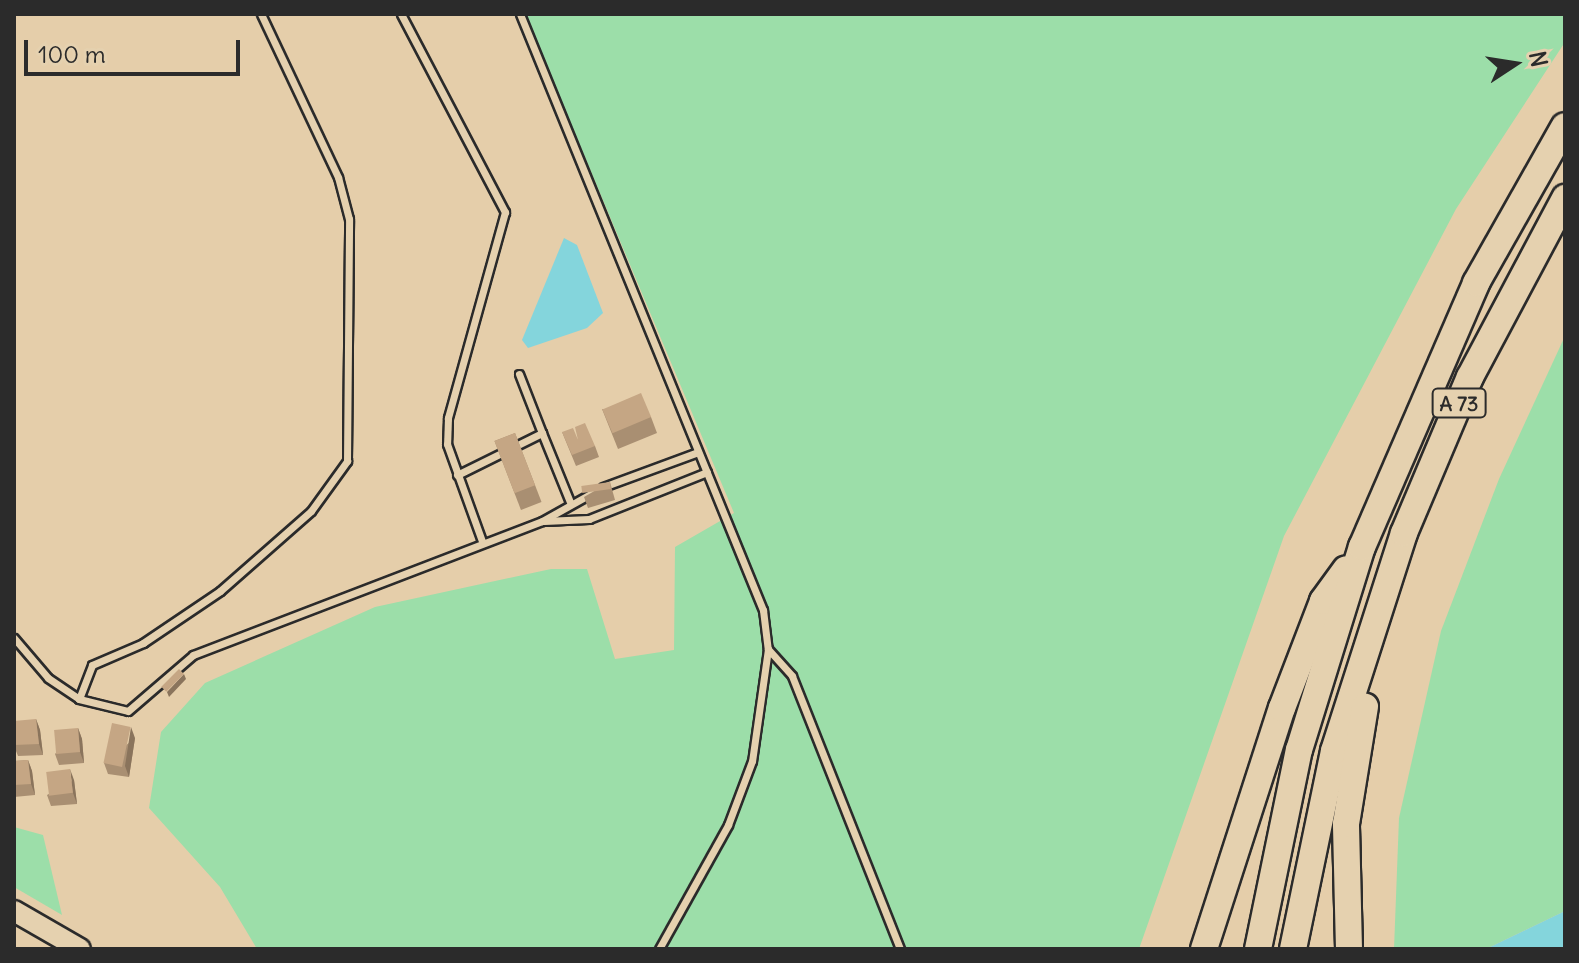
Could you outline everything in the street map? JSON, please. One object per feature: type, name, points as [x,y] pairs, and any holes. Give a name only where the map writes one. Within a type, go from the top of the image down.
[{"type":"highway","name":"A 73","points":[[1258,949],[1299,750],[1362,547],[1469,297],[1565,126]]},
{"type":"highway","name":"A 73","points":[[1293,949],[1321,803],[1375,614],[1470,377],[1565,198]]},
{"type":"highway","points":[[1204,949],[1307,641],[1323,601],[1362,547]]},
{"type":"highway","name":"A 73","points":[[1349,949],[1346,824],[1375,671],[1375,614]]},
{"type":"main road","points":[[14,911],[80,949]]},
{"type":"lane","points":[[79,699],[92,665],[143,643],[220,591],[311,511],[347,461],[349,219],[338,177],[261,14]]},
{"type":"lane","points":[[401,14],[505,212],[448,418],[457,475],[482,541]]},
{"type":"lane","points":[[520,14],[753,581],[768,649],[752,761],[728,825],[659,949]]},
{"type":"lane","points":[[519,374],[570,502]]},
{"type":"lane","points":[[457,475],[542,433]]},
{"type":"lane","points":[[14,638],[40,670],[79,699],[128,711],[193,655],[482,541],[542,521],[570,502],[698,452]]},
{"type":"lane","points":[[542,521],[589,519],[707,472]]},
{"type":"lane","points":[[768,649],[792,676],[900,949]]},
{"type":"green space","points":[[525,14],[1565,14],[1565,42],[1456,209],[1284,536],[1139,949],[257,949],[220,887],[149,808],[161,732],[205,683],[375,607],[551,569],[587,569],[615,659],[674,650],[675,547],[734,513]]},
{"type":"green space","points":[[1565,336],[1565,911],[1486,949],[1394,949],[1399,818],[1441,631],[1499,479]]},
{"type":"green space","points":[[14,827],[43,835],[62,915],[14,887]]},
{"type":"water","points":[[564,238],[577,245],[603,313],[587,328],[528,348],[522,340]]},
{"type":"water","points":[[1565,911],[1565,949],[1486,949]]},
{"type":"building","points":[[641,393],[651,417],[612,433],[602,409]]},
{"type":"building","points":[[585,423],[595,446],[572,455],[562,432],[573,428],[578,440],[575,427]]},
{"type":"building","points":[[515,433],[535,485],[515,493],[494,441]]},
{"type":"building","points":[[610,482],[611,489],[582,493],[581,486]]},
{"type":"building","points":[[179,669],[184,674],[166,692],[161,687]]},
{"type":"building","points":[[36,719],[39,744],[14,745],[14,721]]},
{"type":"building","points":[[112,723],[131,727],[122,767],[103,763]]},
{"type":"building","points":[[78,728],[80,752],[56,754],[54,730]]},
{"type":"building","points":[[28,760],[31,784],[14,785],[14,761]]},
{"type":"building","points":[[70,769],[73,793],[49,796],[46,772]]}]
